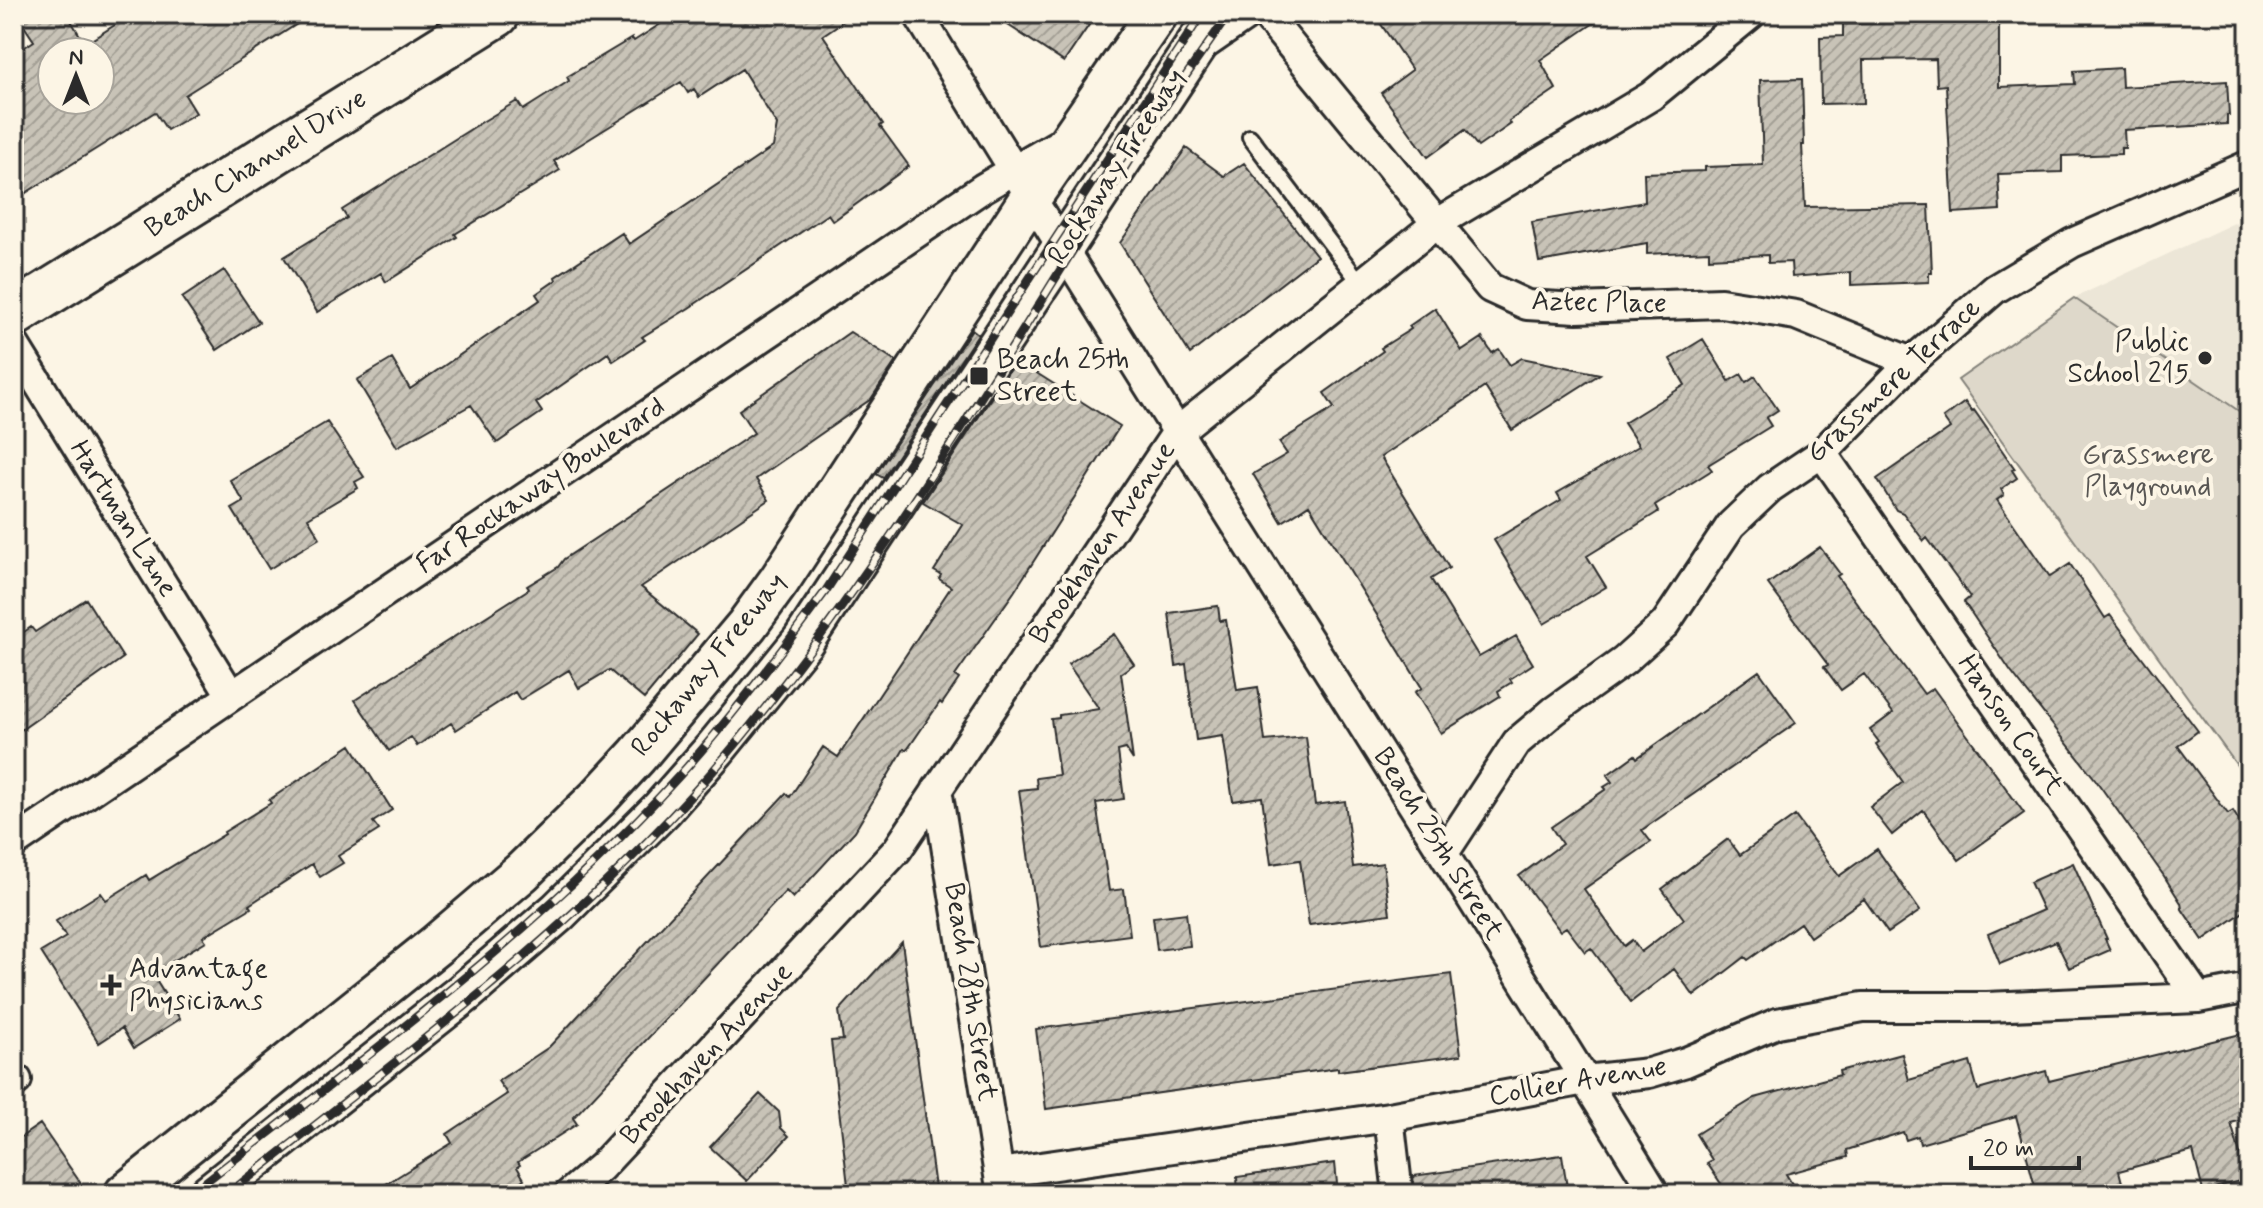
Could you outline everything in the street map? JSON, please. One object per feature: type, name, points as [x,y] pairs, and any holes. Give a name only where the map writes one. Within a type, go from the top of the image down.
[{"type":"main road","name":"Beach Channel Drive","points":[[14,314],[497,14]]},
{"type":"street","name":"Beach 25th Street","points":[[918,14],[1655,1194]]},
{"type":"street","name":"Rockaway Freeway","points":[[125,1194],[483,907],[564,833],[637,756],[739,635],[779,581],[1022,184],[1073,136],[1157,14]]},
{"type":"street","name":"Rockaway Freeway","points":[[210,1194],[464,993],[568,902],[662,809],[762,694],[803,641],[1217,14]]},
{"type":"street","points":[[1190,55],[1249,14]]},
{"type":"street","name":"Aztec Place","points":[[1265,14],[1490,288],[1527,305],[1577,308],[1721,303],[1796,315],[1911,362]]},
{"type":"street","name":"Brookhaven Avenue","points":[[569,1194],[603,1181],[897,850],[1177,432],[1436,224],[1651,96],[1751,14]]},
{"type":"street","name":"Grassmere Terrace","points":[[1444,853],[1517,742],[1624,661],[1665,624],[1731,525],[1770,488],[1822,453],[1911,362],[1995,289],[2072,243],[2249,165]]},
{"type":"street","name":"Far Rockaway Boulevard","points":[[14,843],[970,197],[1022,184]]},
{"type":"street","name":"Hartman Lane","points":[[14,344],[231,695]]},
{"type":"street","name":"Hanson Court","points":[[1822,453],[2198,998]]},
{"type":"street","name":"Beach 28th Street","points":[[937,789],[1000,1184]]},
{"type":"street","name":"Collier Avenue","points":[[1000,1184],[1585,1080],[1649,1073],[1686,1062],[1777,1023],[1863,1007],[1987,1007],[2198,998],[2249,988]]},
{"type":"street","points":[[1389,1117],[1398,1194]]},
{"type":"lane","points":[[1250,137],[1361,284]]},
{"type":"shaded area","name":"Public School 215","points":[[2249,216],[2249,418],[2074,298]]},
{"type":"green space","name":"Grassmere Playground","points":[[2074,298],[2249,418],[2249,782],[1958,380]]},
{"type":"building","points":[[16,14],[67,14],[80,36],[36,36],[36,116],[116,116],[116,36],[98,36],[132,14],[313,14],[185,95],[196,113],[167,130],[155,112],[24,194],[14,178],[14,54],[34,41]]},
{"type":"building","points":[[676,14],[854,14],[823,35],[909,166],[833,221],[828,214],[642,337],[645,340],[613,361],[608,353],[536,403],[542,412],[497,443],[471,405],[397,447],[357,380],[392,359],[410,389],[540,300],[536,294],[556,280],[555,277],[622,233],[629,244],[773,147],[777,125],[742,69],[699,97],[694,89],[688,93],[681,82],[554,161],[560,170],[455,234],[457,237],[386,282],[381,273],[317,312],[284,257],[347,218],[342,210],[482,122],[517,101],[523,110],[569,81],[567,77]]},
{"type":"building","points":[[991,14],[1072,14],[1089,25],[1064,62]]},
{"type":"building","points":[[1374,14],[1607,14],[1540,60],[1556,89],[1478,147],[1465,130],[1428,157],[1381,93],[1412,70]]},
{"type":"building","points":[[1882,14],[1999,14],[1999,87],[2075,84],[2074,71],[2121,68],[2122,87],[2227,81],[2227,124],[2124,130],[2125,148],[2121,148],[2121,154],[2062,156],[2062,172],[1998,174],[2000,210],[1953,213],[1946,85],[1937,86],[1936,59],[1863,60],[1864,103],[1821,104],[1820,37],[1843,36],[1843,24],[1882,23]]},
{"type":"building","points":[[1802,79],[1805,207],[1929,205],[1932,273],[1929,273],[1929,282],[1851,285],[1851,272],[1792,277],[1791,262],[1768,263],[1768,255],[1709,258],[1709,251],[1647,254],[1647,243],[1539,262],[1532,222],[1645,202],[1644,173],[1763,165],[1760,80]]},
{"type":"building","points":[[1186,148],[1224,176],[1244,163],[1317,256],[1190,354],[1120,243]]},
{"type":"building","points":[[224,270],[259,322],[217,350],[182,298]]},
{"type":"building","points":[[1435,308],[1462,351],[1482,338],[1492,353],[1499,349],[1510,365],[1522,358],[1600,374],[1512,430],[1485,387],[1381,457],[1449,568],[1431,579],[1479,657],[1516,636],[1533,664],[1510,679],[1512,682],[1498,691],[1500,696],[1441,733],[1415,692],[1422,688],[1309,505],[1282,522],[1253,474],[1287,454],[1279,442],[1334,408],[1324,393],[1383,351],[1381,348],[1411,329],[1409,326]]},
{"type":"building","points":[[972,329],[978,334],[883,478],[876,474]]},
{"type":"building","points":[[850,332],[896,361],[871,399],[756,479],[769,500],[641,587],[698,634],[644,699],[609,670],[579,688],[569,670],[520,700],[515,692],[456,730],[451,723],[417,746],[411,737],[389,751],[355,700],[529,589],[527,586],[558,567],[564,559],[754,433],[739,410]]},
{"type":"building","points":[[1703,339],[1729,381],[1741,374],[1746,382],[1755,376],[1778,410],[1766,418],[1771,426],[1708,465],[1712,470],[1655,506],[1658,512],[1587,556],[1606,587],[1544,624],[1494,540],[1561,500],[1557,493],[1639,446],[1624,423],[1685,385],[1670,359]]},
{"type":"building","points":[[1016,360],[1120,426],[1014,592],[955,676],[959,679],[907,750],[904,749],[855,831],[793,898],[786,891],[573,1118],[577,1124],[518,1162],[520,1165],[517,1167],[524,1179],[501,1194],[370,1194],[452,1143],[447,1134],[507,1094],[498,1081],[549,1047],[786,793],[790,797],[823,747],[838,757],[951,587],[934,571],[963,525],[923,502]]},
{"type":"building","points":[[1965,402],[1972,412],[1974,410],[2015,469],[2012,470],[2017,478],[2001,489],[2004,495],[1997,500],[2050,577],[2070,564],[2105,618],[2110,615],[2198,731],[2178,746],[2228,814],[2233,811],[2249,837],[2249,908],[2203,940],[2164,876],[2095,779],[2011,672],[1964,602],[1970,597],[1927,538],[1924,541],[1903,513],[1896,510],[1877,479],[1950,428],[1943,418]]},
{"type":"building","points":[[327,422],[364,477],[355,482],[358,488],[308,518],[320,538],[269,569],[232,509],[244,502],[230,480]]},
{"type":"building","points":[[1820,547],[1840,574],[1837,576],[1924,694],[1933,688],[2024,813],[1959,860],[1923,810],[1892,835],[1870,807],[1903,782],[1876,744],[1879,742],[1870,730],[1893,713],[1864,674],[1841,690],[1824,667],[1828,665],[1768,584]]},
{"type":"building","points":[[86,599],[123,658],[14,735],[14,639],[31,627],[35,632]]},
{"type":"building","points":[[1218,606],[1220,621],[1226,620],[1237,690],[1258,687],[1265,741],[1306,737],[1315,805],[1345,801],[1353,867],[1383,863],[1390,914],[1309,925],[1300,860],[1271,864],[1262,797],[1233,801],[1223,736],[1196,740],[1186,664],[1176,666],[1169,613]]},
{"type":"building","points":[[1114,634],[1134,664],[1121,673],[1133,760],[1126,749],[1118,751],[1124,799],[1096,803],[1109,891],[1124,889],[1130,935],[1041,947],[1019,790],[1037,788],[1036,778],[1059,775],[1051,719],[1099,709],[1068,664]]},
{"type":"building","points":[[1759,671],[1796,723],[1642,830],[1651,842],[1584,889],[1624,946],[1632,940],[1641,952],[1684,919],[1662,889],[1728,839],[1740,855],[1795,816],[1839,876],[1877,849],[1920,911],[1888,933],[1864,899],[1810,937],[1800,923],[1748,960],[1745,957],[1694,996],[1674,969],[1631,1002],[1591,948],[1585,952],[1566,927],[1560,931],[1519,876],[1562,844],[1551,827],[1606,789],[1604,787],[1612,782],[1607,775],[1635,755],[1637,758]]},
{"type":"building","points":[[351,745],[392,810],[373,822],[379,830],[338,856],[343,863],[320,877],[312,864],[249,905],[251,908],[203,937],[206,941],[152,974],[180,1019],[134,1048],[122,1028],[99,1043],[41,952],[66,937],[56,921],[101,893],[106,900],[146,875],[149,880],[225,834]]},
{"type":"building","points":[[2073,863],[2110,950],[2069,968],[2056,941],[2000,964],[1988,934],[2043,910],[2030,882]]},
{"type":"building","points":[[1186,913],[1190,946],[1157,950],[1153,917]]},
{"type":"building","points":[[902,942],[935,1188],[894,1194],[849,1194],[831,1041],[843,1040],[839,1011]]},
{"type":"building","points":[[1451,974],[1461,1055],[1338,1071],[1338,1068],[1046,1109],[1036,1029]]},
{"type":"building","points":[[2249,1032],[2249,1118],[2231,1123],[2247,1179],[2203,1191],[2193,1151],[2119,1171],[2125,1194],[2037,1194],[2016,1116],[1920,1144],[1918,1136],[1906,1140],[1903,1132],[1847,1150],[1848,1157],[1786,1174],[1798,1194],[1728,1194],[1707,1163],[1712,1160],[1696,1134],[1755,1098],[1902,1054],[1909,1080],[1970,1062],[1978,1090],[2046,1071],[2049,1081]]},
{"type":"building","points":[[760,1094],[779,1112],[781,1128],[789,1136],[747,1181],[710,1147]]},
{"type":"building","points":[[40,1124],[88,1194],[14,1194],[14,1142]]},
{"type":"building","points":[[1562,1155],[1568,1194],[1415,1194],[1413,1176]]},
{"type":"building","points":[[1335,1163],[1338,1194],[1238,1194],[1237,1177]]},
{"type":"railway","points":[[190,1194],[505,944],[623,835],[698,755],[825,592],[1202,14]]},
{"type":"railway","points":[[228,1194],[417,1045],[541,942],[658,831],[712,772],[826,629],[878,554],[929,479],[1136,150],[1229,14]]},
{"type":"place","name":"Public School 215","points":[[2205,358]]},
{"type":"place","name":"Beach 25th Street","points":[[979,376]]},
{"type":"place","name":"Advantage Physicians","points":[[111,985]]}]
